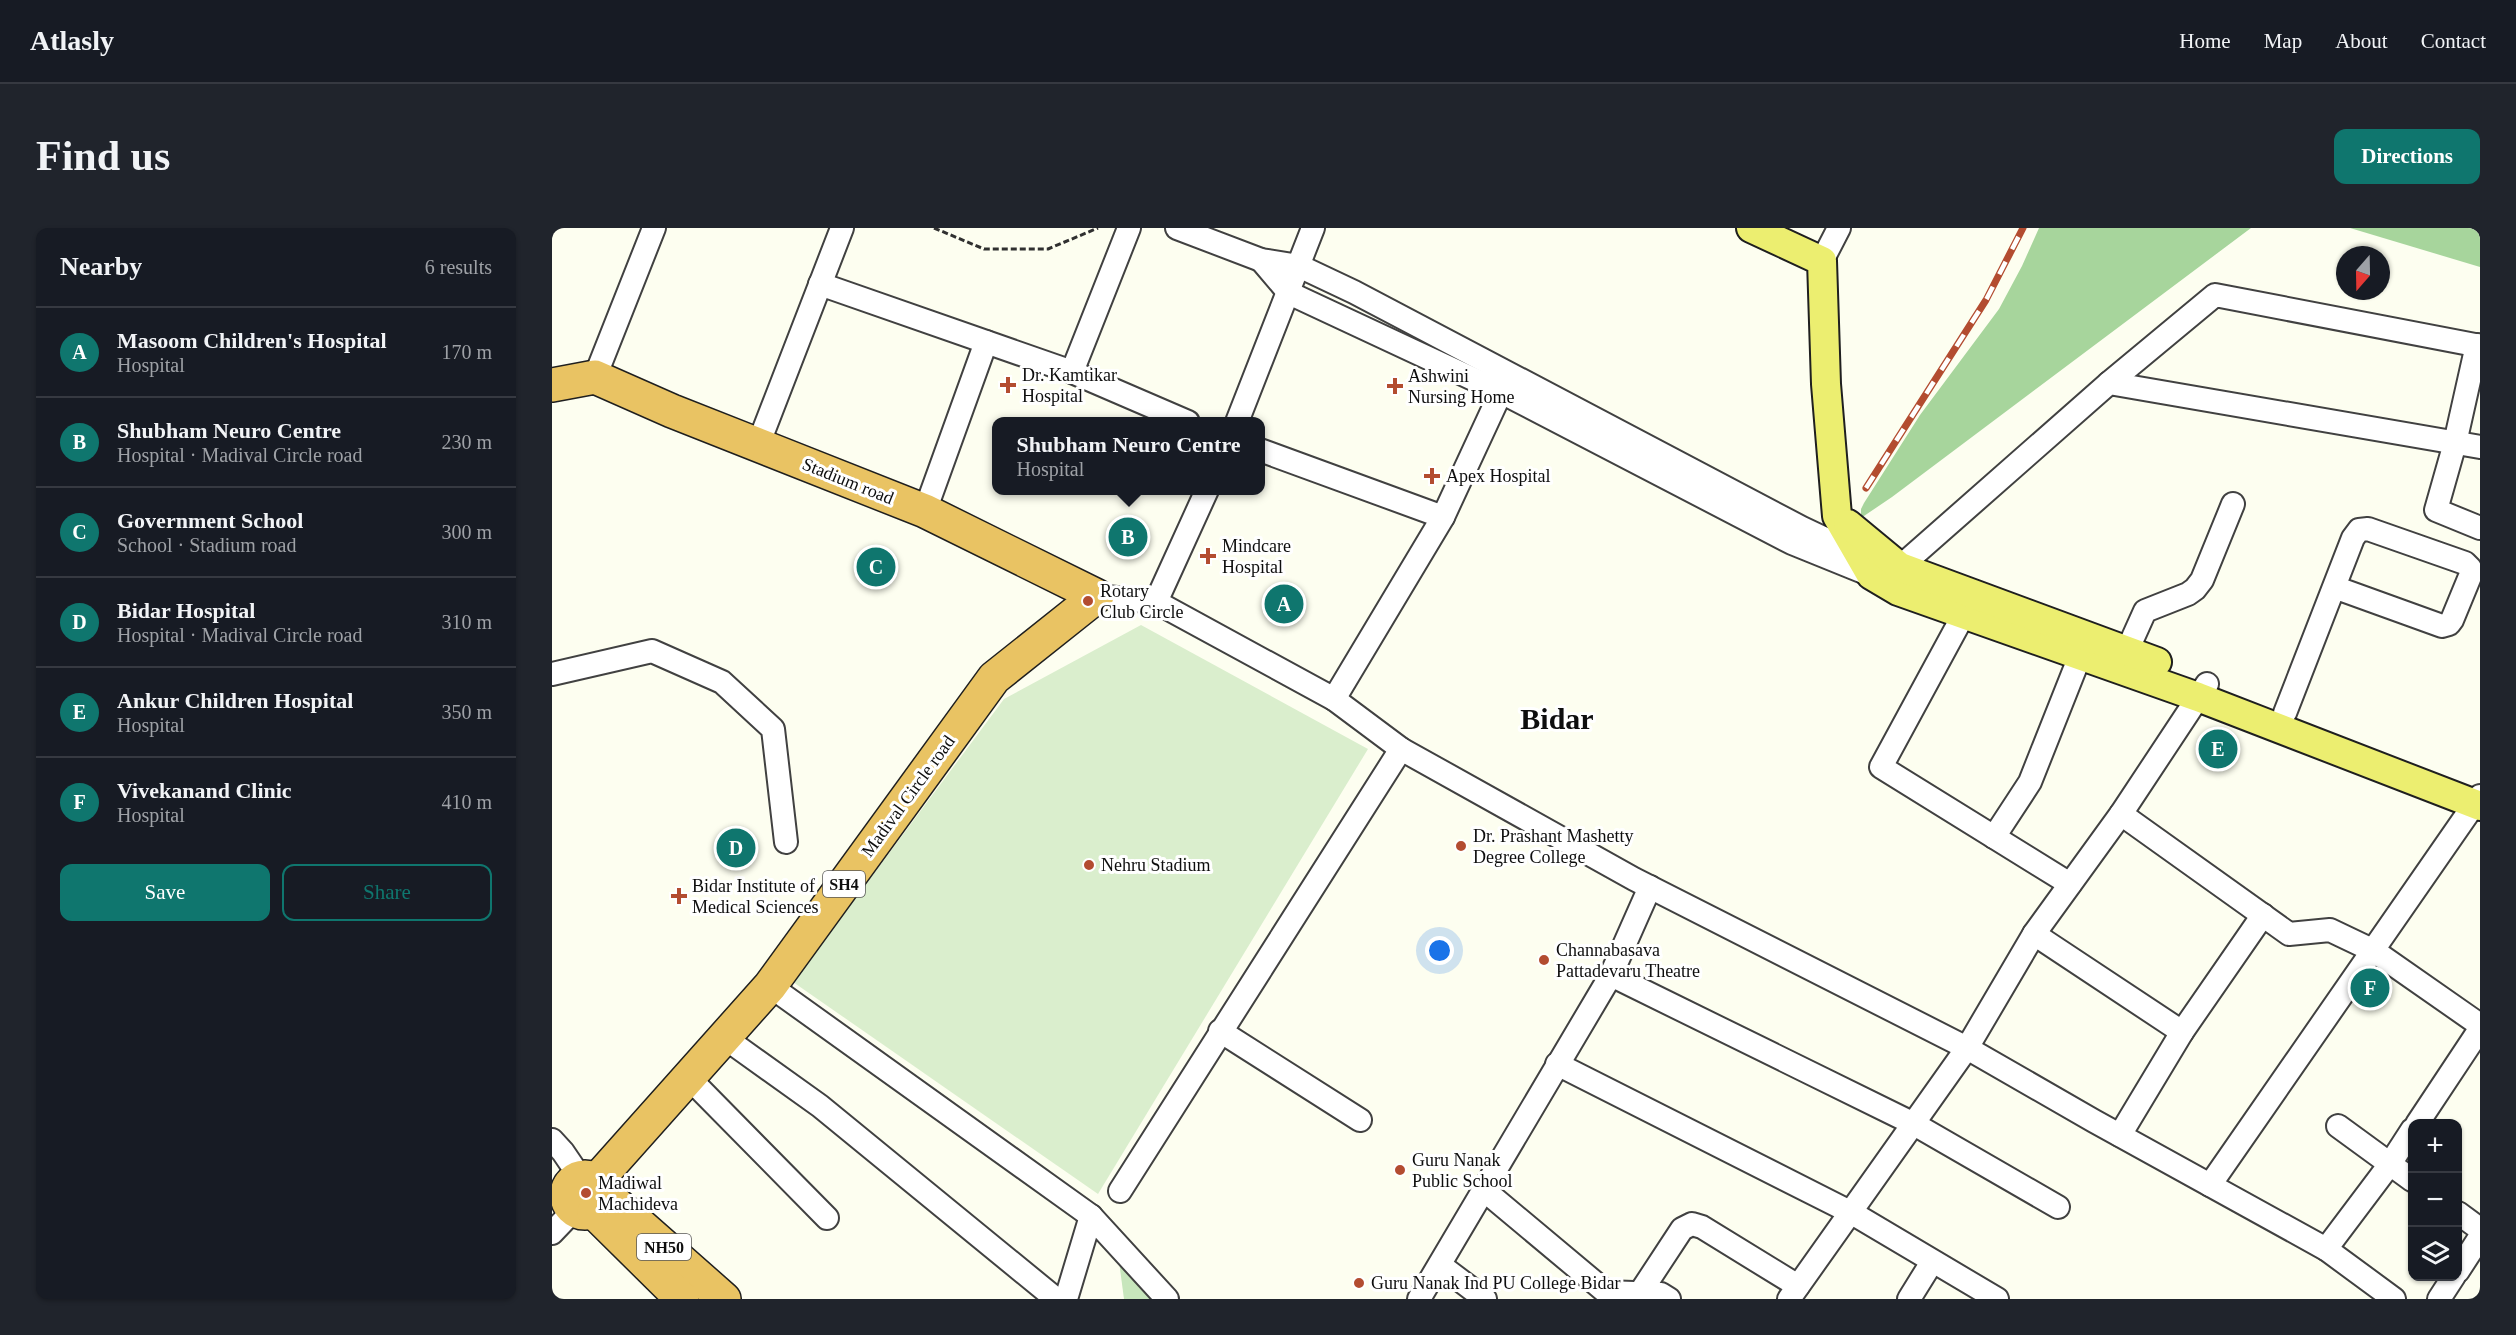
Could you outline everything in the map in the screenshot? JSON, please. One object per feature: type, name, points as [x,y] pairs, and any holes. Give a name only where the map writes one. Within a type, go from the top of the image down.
[{"type":"highway","points":[[552,385],[595,377]]},
{"type":"highway","name":"Stadium road","points":[[595,377],[672,411],[925,511],[1097,596]]},
{"type":"highway","name":"Madival Circle road","points":[[584,1201],[770,986],[994,678],[1097,596]]},
{"type":"highway","name":"NH50","points":[[584,1201],[682,1299]]},
{"type":"highway","name":"NH50","points":[[584,1201],[724,1299]]},
{"type":"main road","points":[[1751,228],[1822,261],[1826,384],[1837,516],[1878,562],[1898,591],[2080,656],[2285,713],[2479,799]]},
{"type":"main road","points":[[1878,562],[2127,651],[2202,690],[2479,799]]},
{"type":"street","points":[[595,377],[654,228]]},
{"type":"street","points":[[758,445],[842,228]]},
{"type":"street","points":[[1072,372],[1129,228]]},
{"type":"street","points":[[1177,228],[1261,260],[1299,266],[1354,292],[1802,528],[1878,562]]},
{"type":"street","points":[[1240,417],[1313,228]]},
{"type":"street","points":[[1822,261],[1839,228]]},
{"type":"street","points":[[1261,260],[1289,293],[1501,392],[1792,543],[1878,562]]},
{"type":"street","points":[[820,284],[1072,372],[1176,417]]},
{"type":"street","points":[[1878,562],[2109,383],[2215,295],[2479,346],[2436,510],[2480,528]]},
{"type":"street","points":[[925,511],[986,342]]},
{"type":"street","points":[[2109,383],[2480,447]]},
{"type":"street","points":[[1334,699],[1443,517],[1501,392]]},
{"type":"street","points":[[1265,452],[1443,517]]},
{"type":"street","points":[[1156,602],[1205,495]]},
{"type":"street","points":[[2127,651],[2145,611],[2196,589],[2202,580],[2233,504]]},
{"type":"street","points":[[2285,713],[2353,537],[2359,530],[2368,529],[2465,563],[2470,568],[2471,574],[2470,602],[2449,624],[2442,626],[2334,587]]},
{"type":"street","points":[[1097,596],[1156,602],[1334,699],[1401,749],[1650,887],[1967,1048],[2120,1136],[2326,1249],[2394,1299]]},
{"type":"street","points":[[1964,614],[1881,767],[2070,884]]},
{"type":"street","points":[[552,674],[652,651],[722,682],[773,729],[786,842]]},
{"type":"street","points":[[1994,837],[2030,782],[2080,656]]},
{"type":"street","points":[[1638,1296],[1682,1229],[1692,1224],[1702,1227],[1793,1292],[1852,1213],[1967,1048],[2034,934],[2121,814],[2202,690]]},
{"type":"street","points":[[1120,1191],[1401,749]]},
{"type":"street","points":[[2210,1185],[2479,799]]},
{"type":"street","points":[[2121,814],[2289,934],[2330,930],[2374,951],[2480,1027],[2420,1119]]},
{"type":"street","points":[[1419,1299],[1611,975],[1650,887]]},
{"type":"street","points":[[2120,1136],[2182,1032],[2263,915]]},
{"type":"street","points":[[2034,934],[2182,1032]]},
{"type":"street","points":[[1611,975],[1914,1124],[2058,1207]]},
{"type":"street","points":[[770,986],[1091,1216],[1167,1299]]},
{"type":"street","points":[[1220,1031],[1360,1120]]},
{"type":"street","points":[[725,1038],[820,1106],[1056,1299]]},
{"type":"street","points":[[1557,1064],[1852,1213],[1997,1299]]},
{"type":"street","points":[[689,1078],[827,1218]]},
{"type":"street","points":[[2338,1126],[2408,1177]]},
{"type":"street","points":[[2326,1249],[2408,1136]]},
{"type":"street","points":[[552,1140],[563,1152],[584,1201]]},
{"type":"street","points":[[1484,1190],[1606,1292],[1638,1296],[1661,1294],[1669,1299]]},
{"type":"street","points":[[1066,1299],[1091,1216]]},
{"type":"street","points":[[2462,1216],[2480,1229]]},
{"type":"street","points":[[2462,1264],[2480,1237]]},
{"type":"street","points":[[1909,1299],[1932,1262]]},
{"type":"street","points":[[1440,1265],[1485,1299]]},
{"type":"street","points":[[2439,1299],[2451,1281]]},
{"type":"path","points":[[934,228],[984,249],[1047,249],[1098,228]]},
{"type":"green space","points":[[2039,228],[2251,228],[1861,518],[1864,503],[1920,415],[1999,309]]},
{"type":"green space","points":[[2350,228],[2480,228],[2480,267]]},
{"type":"green space","name":"Nehru Stadium","points":[[1141,625],[1368,749],[1098,1194],[793,982],[1004,699]]},
{"type":"green space","points":[[1118,1254],[1176,1299],[1124,1299]]},
{"type":"railway","points":[[1866,488],[1986,300],[2023,228]]},
{"type":"place","name":"Dr. Kamtikar Hospital","points":[[1008,385]]},
{"type":"place","name":"Ashwini Nursing Home","points":[[1395,386]]},
{"type":"place","name":"Apex Hospital","points":[[1432,476]]},
{"type":"place","name":"Shubham Neuro Centre","points":[[1128,537]]},
{"type":"place","name":"Mindcare Hospital","points":[[1208,556]]},
{"type":"place","name":"Government School","points":[[876,567]]},
{"type":"place","name":"Rotary Club Circle","points":[[1088,601]]},
{"type":"place","name":"Masoom Children's Hospital","points":[[1284,604]]},
{"type":"place","name":"Ankur Children Hospital","points":[[2218,749]]},
{"type":"place","name":"Dr. Prashant Mashetty Degree College","points":[[1461,846]]},
{"type":"place","name":"Bidar Hospital","points":[[736,848]]},
{"type":"place","name":"Nehru Stadium","points":[[1089,865]]},
{"type":"place","name":"Bidar Institute of Medical Sciences","points":[[679,896]]},
{"type":"place","name":"Channabasava Pattadevaru Theatre","points":[[1544,960]]},
{"type":"place","name":"Vivekanand Clinic","points":[[2370,988]]},
{"type":"place","name":"Guru Nanak Public School","points":[[1400,1170]]},
{"type":"place","name":"Madiwal Machideva","points":[[586,1193]]},
{"type":"place","name":"Guru Nanak Ind PU College Bidar","points":[[1359,1283]]},
{"type":"district","name":"Bidar","points":[[1557,719]]}]
